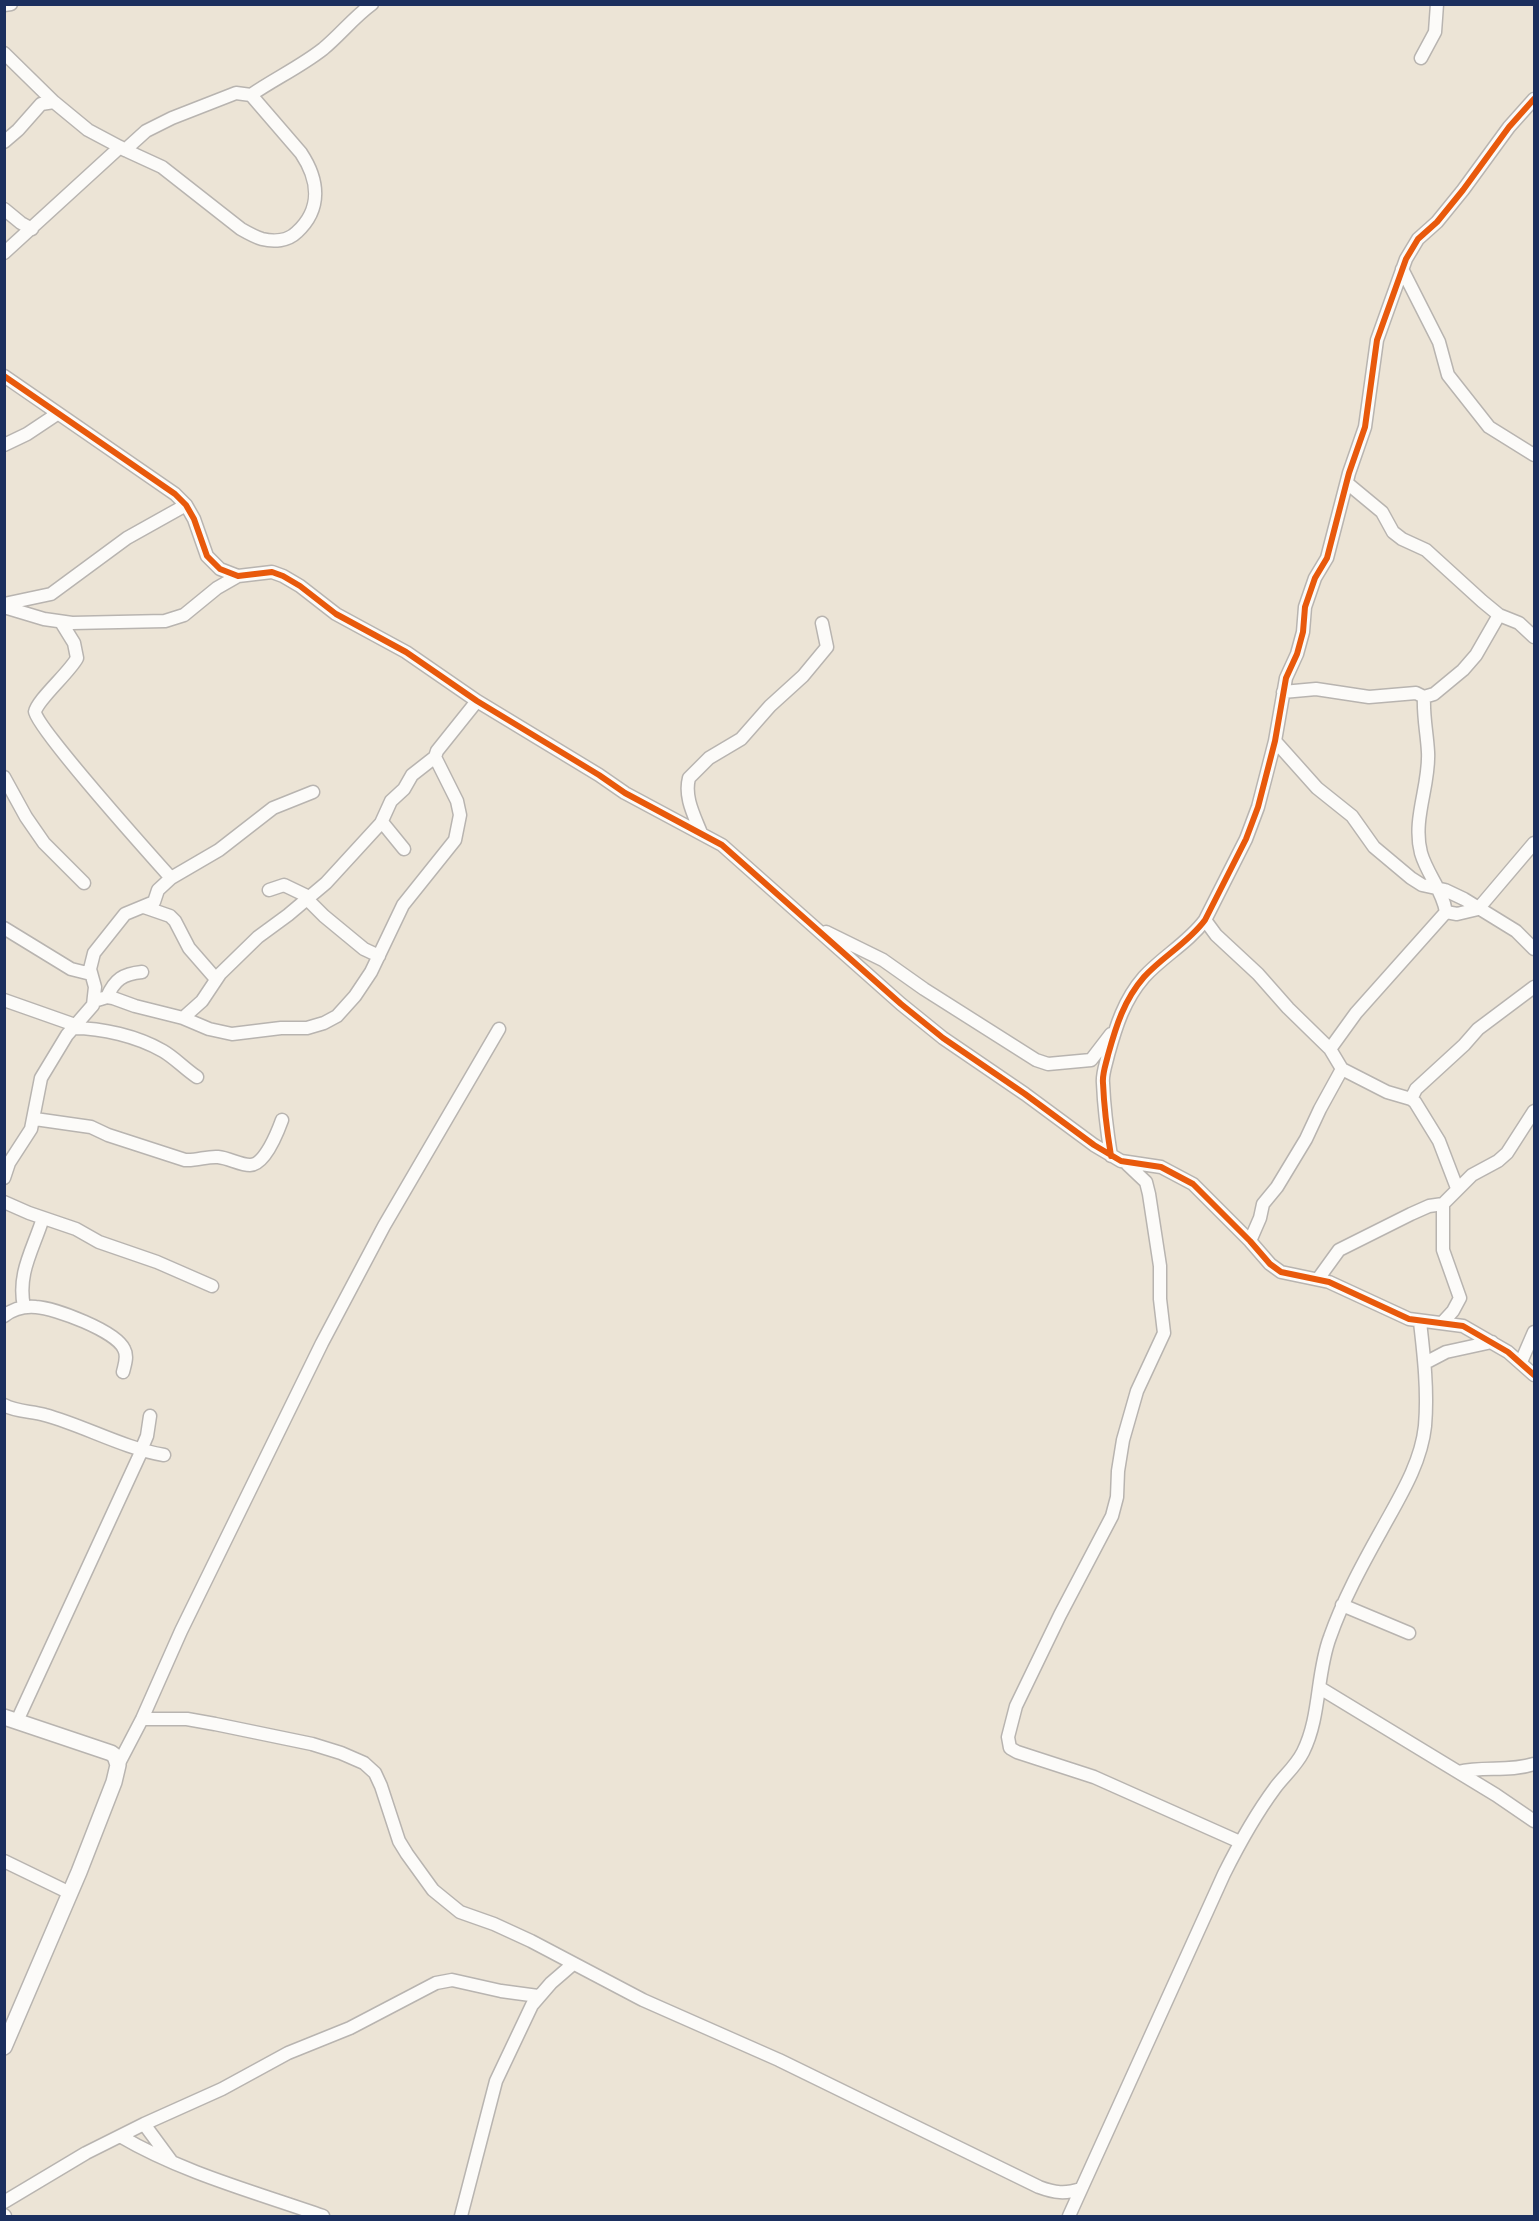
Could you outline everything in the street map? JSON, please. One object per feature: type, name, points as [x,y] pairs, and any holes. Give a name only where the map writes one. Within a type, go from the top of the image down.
[{"type":"street","points":[[4,5],[11,4]]},
{"type":"street","points":[[251,95],[273,80],[289,73],[322,49],[372,4]]},
{"type":"street","points":[[1421,58],[1437,27],[1437,4]]},
{"type":"street","points":[[4,53],[54,102],[88,130],[122,149],[162,166],[254,237],[271,240],[291,237],[307,223],[314,211],[315,198],[308,163],[301,153],[251,95],[236,93],[172,117],[146,131],[122,149],[4,254]]},
{"type":"street","points":[[1111,1156],[1104,1112],[1103,1082],[1115,1028],[1122,1008],[1143,979],[1157,964],[1197,931],[1205,920],[1246,839],[1258,807],[1275,741],[1283,692],[1303,632],[1302,618],[1308,597],[1315,578],[1327,558],[1354,458],[1365,427],[1377,340],[1406,259],[1418,238],[1437,222],[1509,127],[1534,99]]},
{"type":"street","points":[[4,142],[41,104],[54,102]]},
{"type":"street","points":[[4,209],[21,224],[32,229]]},
{"type":"street","points":[[1402,269],[1439,342],[1448,375],[1489,427],[1534,455]]},
{"type":"street","points":[[4,376],[175,494],[186,505],[194,519],[207,556],[220,569],[238,576]]},
{"type":"street","points":[[4,445],[27,434],[57,414]]},
{"type":"street","points":[[1347,483],[1382,512],[1393,532],[1402,539],[1426,550],[1500,615],[1519,623],[1534,637]]},
{"type":"street","points":[[4,606],[51,594],[127,538],[186,505]]},
{"type":"street","points":[[4,606],[61,622],[165,621],[184,615],[217,588],[238,576],[272,572],[283,576],[336,614],[406,652],[477,701],[599,775],[625,794],[722,845],[943,1038],[1111,1156],[1127,1164],[1146,1182],[1160,1266],[1160,1299],[1164,1333],[1146,1369],[1134,1401],[1123,1440],[1117,1497],[1112,1516],[1016,1706],[1008,1737],[1010,1748],[1017,1752],[1094,1777],[1240,1842]]},
{"type":"street","points":[[1424,697],[1442,689],[1463,670],[1476,655],[1500,615]]},
{"type":"street","points":[[61,622],[74,643],[77,658],[42,700],[36,712],[36,718],[56,746],[171,878]]},
{"type":"street","points":[[701,832],[690,805],[689,778],[709,758],[741,739],[770,706],[818,660],[827,647],[822,623]]},
{"type":"street","points":[[1283,692],[1316,689],[1333,690],[1358,697],[1416,693],[1424,697]]},
{"type":"street","points":[[1424,697],[1428,753],[1420,812],[1421,852],[1444,901],[1446,912]]},
{"type":"street","points":[[183,1018],[202,1001],[216,979],[258,937],[326,883],[382,822],[391,801],[404,789],[412,776],[435,757],[437,751],[477,701]]},
{"type":"street","points":[[1275,741],[1317,788],[1352,816],[1374,847],[1418,883],[1464,899],[1516,930],[1534,949]]},
{"type":"street","points":[[94,1001],[107,997],[232,1034],[314,1026],[330,1020],[344,1009],[362,985],[379,956],[403,904],[455,840],[460,814],[457,801],[435,757]]},
{"type":"street","points":[[4,777],[26,817],[44,843],[84,883]]},
{"type":"street","points":[[4,1178],[9,1163],[28,1137],[34,1119],[41,1078],[74,1026],[90,1010],[94,1001],[92,957],[103,940],[125,914],[154,902],[158,891],[171,878],[219,850],[273,808],[313,792]]},
{"type":"street","points":[[382,822],[404,849]]},
{"type":"street","points":[[1446,912],[1457,914],[1478,909],[1534,843]]},
{"type":"street","points":[[269,890],[284,885],[308,898],[324,916],[364,949],[379,956]]},
{"type":"street","points":[[144,907],[162,913],[175,921],[189,948],[216,979]]},
{"type":"street","points":[[1330,1049],[1356,1013],[1446,912]]},
{"type":"street","points":[[1205,920],[1216,935],[1258,974],[1288,1008],[1330,1049],[1342,1070],[1387,1092],[1411,1099],[1420,1108],[1435,1134],[1457,1188]]},
{"type":"street","points":[[813,926],[883,960],[1022,1053],[1048,1064],[1091,1060],[1115,1028]]},
{"type":"street","points":[[4,928],[71,969],[91,974]]},
{"type":"street","points":[[107,997],[112,986],[120,977],[129,973],[142,972]]},
{"type":"street","points":[[1411,1099],[1416,1089],[1478,1029],[1534,987]]},
{"type":"street","points":[[4,1000],[74,1026],[91,1028],[139,1041],[166,1053],[197,1077]]},
{"type":"street","points":[[4,2046],[70,1893],[114,1782],[118,1765],[142,1719],[181,1631],[327,1333],[384,1226],[499,1029]]},
{"type":"street","points":[[1250,1241],[1260,1218],[1263,1204],[1277,1187],[1342,1070]]},
{"type":"street","points":[[1318,1279],[1339,1250],[1430,1206],[1443,1204],[1472,1175],[1498,1161],[1507,1153],[1534,1111]]},
{"type":"street","points":[[34,1119],[91,1127],[108,1135],[185,1160],[193,1161],[212,1157],[250,1165],[259,1161],[272,1143],[282,1120]]},
{"type":"street","points":[[1127,1164],[1155,1165],[1176,1173],[1193,1184],[1270,1264],[1281,1272],[1318,1279],[1394,1313],[1420,1322],[1463,1326],[1508,1352],[1534,1375]]},
{"type":"street","points":[[4,1202],[76,1229],[99,1242],[157,1262],[212,1286]]},
{"type":"street","points":[[1442,1323],[1453,1311],[1460,1298],[1443,1250],[1443,1204]]},
{"type":"street","points":[[24,1307],[22,1296],[25,1264],[43,1218]]},
{"type":"street","points":[[4,1316],[24,1307],[37,1307],[58,1312],[108,1334],[124,1348],[126,1355],[123,1372]]},
{"type":"street","points":[[1053,2193],[1070,2215],[1187,1953],[1240,1842],[1275,1787],[1302,1754],[1314,1720],[1324,1656],[1342,1605],[1409,1478],[1420,1449],[1425,1427],[1425,1363],[1420,1322]]},
{"type":"street","points":[[1508,1352],[1532,1337]]},
{"type":"street","points":[[1521,1362],[1532,1337]]},
{"type":"street","points":[[1425,1363],[1446,1352],[1492,1342]]},
{"type":"street","points":[[4,1405],[67,1422],[141,1450],[164,1455]]},
{"type":"street","points":[[118,1765],[115,1756],[111,1753],[11,1719],[141,1450],[147,1436],[150,1416]]},
{"type":"street","points":[[1342,1605],[1409,1633]]},
{"type":"street","points":[[1320,1688],[1534,1821]]},
{"type":"street","points":[[142,1719],[187,1719],[215,1724],[312,1744],[364,1763],[375,1773],[381,1786],[399,1841],[433,1890],[460,1912],[494,1924],[643,2000],[779,2060],[1053,2193],[1067,2193],[1081,2189]]},
{"type":"street","points":[[1458,1772],[1476,1768],[1511,1769],[1534,1764]]},
{"type":"street","points":[[4,1861],[70,1893]]},
{"type":"street","points":[[461,2217],[496,2081],[532,2004],[573,1964]]},
{"type":"street","points":[[4,2202],[120,2136],[222,2089],[288,2053],[350,2028],[436,1983],[452,1980],[501,1991],[538,1996]]},
{"type":"street","points":[[144,2124],[173,2163]]},
{"type":"street","points":[[120,2136],[152,2155],[229,2185],[323,2217]]},
{"type":"cycle path","points":[[1111,1156],[1103,1080],[1114,1034],[1126,1004],[1144,977],[1191,936],[1205,920],[1246,839],[1258,807],[1275,741],[1286,678],[1297,654],[1303,632],[1305,607],[1315,578],[1327,558],[1349,473],[1365,427],[1377,340],[1406,259],[1418,239],[1437,222],[1509,127],[1534,99]]},
{"type":"cycle path","points":[[4,376],[175,494],[186,505],[194,519],[207,556],[220,569],[238,576],[272,572],[283,576],[336,614],[406,652],[477,701],[625,793],[722,845],[901,1004],[943,1038],[1094,1145],[1121,1161],[1161,1167],[1193,1184],[1270,1264],[1281,1272],[1329,1282],[1409,1319],[1463,1326],[1508,1352],[1534,1375]]}]
